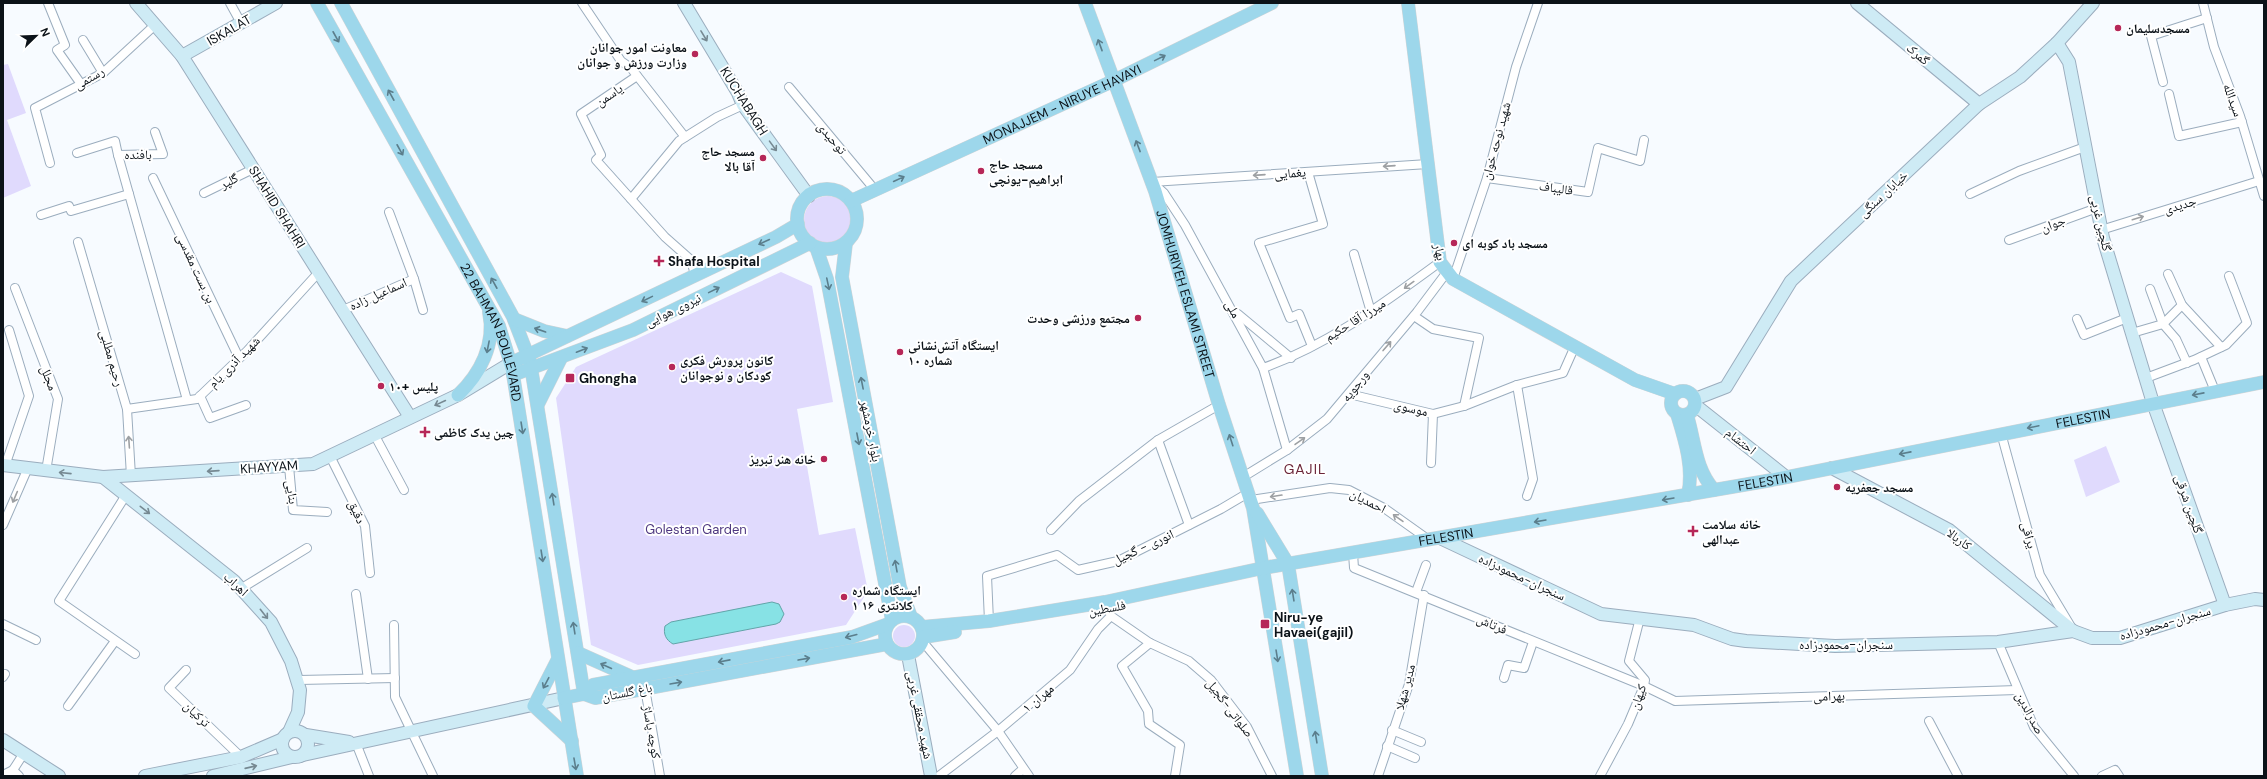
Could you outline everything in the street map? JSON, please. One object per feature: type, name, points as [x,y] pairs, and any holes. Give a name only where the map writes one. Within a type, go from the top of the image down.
[{"type":"main road","name":"22 BAHMAN BOULEVARD","points":[[317,3],[499,326],[512,369],[564,698],[578,776]]},
{"type":"main road","name":"22 BAHMAN BOULEVARD","points":[[341,3],[514,319],[533,368],[584,694]]},
{"type":"main road","name":"JOMHURIYEH ESLAMI STREET","points":[[1085,3],[1152,182],[1219,405],[1251,500],[1297,776]]},
{"type":"main road","name":"MONAJJEM - NIRUYE HAVAYI","points":[[851,201],[1113,81],[1272,3]]},
{"type":"main road","name":"بهار","points":[[1408,3],[1428,164],[1447,271]]},
{"type":"main road","points":[[831,190],[838,192],[851,201],[857,215],[857,223],[851,237],[846,243],[832,249],[813,245],[800,231],[798,224],[800,208],[809,196],[816,192],[831,190]]},
{"type":"main road","name":"نیروی هوایی","points":[[512,369],[528,354],[776,236],[798,224]]},
{"type":"main road","name":"بلوار خرمشهر","points":[[846,243],[842,277],[900,587],[911,617]]},
{"type":"main road","name":"نیروی هوایی","points":[[512,369],[533,368],[633,330],[813,245]]},
{"type":"main road","name":"بلوار خرمشهر","points":[[813,245],[827,279],[864,473],[890,622]]},
{"type":"main road","points":[[1447,271],[1575,346],[1683,406],[1693,435],[1698,463],[1706,480],[1714,490]]},
{"type":"main road","points":[[458,395],[469,384],[486,353],[490,328],[489,308]]},
{"type":"main road","points":[[514,319],[544,331],[567,336]]},
{"type":"main road","points":[[538,404],[561,358]]},
{"type":"main road","name":"FELESTIN","points":[[1264,572],[1289,568],[1353,553],[1786,477],[2001,433],[2264,382]]},
{"type":"main road","points":[[1683,406],[1691,481],[1688,495]]},
{"type":"main road","points":[[864,473],[878,470]]},
{"type":"main road","name":"JOMHURIYEH ESLAMI STREET","points":[[1251,500],[1289,568],[1322,776]]},
{"type":"main road","name":"فلسطین","points":[[923,635],[1108,609],[1264,572]]},
{"type":"main road","name":"فلسطین","points":[[923,635],[989,621],[1108,609]]},
{"type":"main road","points":[[901,616],[911,617],[923,635],[917,650],[908,655],[898,654],[887,644],[885,634],[890,622],[901,616]]},
{"type":"main road","name":"باغ گلستان","points":[[887,644],[596,698],[584,694],[593,685],[852,637],[890,622]]},
{"type":"main road","points":[[578,654],[634,678]]},
{"type":"main road","points":[[558,659],[534,706],[572,741]]},
{"type":"main road","points":[[564,698],[584,694]]},
{"type":"street","points":[[48,3],[64,45],[57,50],[81,84]]},
{"type":"street","name":"SHAHID SHAHRI","points":[[136,3],[182,56],[410,417]]},
{"type":"street","points":[[230,3],[241,23]]},
{"type":"street","name":"ISKALAT","points":[[182,56],[276,3]]},
{"type":"street","points":[[582,3],[621,61],[631,68],[685,137]]},
{"type":"street","name":"KUCHABAGH","points":[[684,3],[738,93],[743,105],[809,196]]},
{"type":"street","name":"شهید نوحه خوان","points":[[1447,271],[1487,178],[1516,67],[1538,3]]},
{"type":"street","name":"گمرک","points":[[1858,3],[1979,104]]},
{"type":"street","name":"خیابان سنگی","points":[[1683,406],[1726,387],[1791,281],[1979,104],[2020,77],[2057,43],[2093,3]]},
{"type":"street","name":"سیدالله","points":[[2204,3],[2214,47],[2242,122],[2264,196]]},
{"type":"street","points":[[2164,82],[2151,36],[2207,18]]},
{"type":"street","name":"رستمی","points":[[50,163],[35,108],[103,73],[156,25]]},
{"type":"street","points":[[83,40],[103,73]]},
{"type":"street","name":"گلچین غربی","points":[[2057,43],[2069,62],[2101,230],[2153,403]]},
{"type":"street","name":"یاسمن","points":[[630,199],[596,160],[601,155],[580,114],[637,76]]},
{"type":"street","name":"توحیدی","points":[[789,87],[875,190]]},
{"type":"street","points":[[2169,94],[2180,136],[2242,122]]},
{"type":"street","points":[[695,275],[691,260],[665,237],[630,199],[679,141],[717,117],[743,105]]},
{"type":"street","name":"بافنده","points":[[77,153],[115,141],[118,155],[163,154],[155,132]]},
{"type":"street","name":"قالیباف","points":[[1487,178],[1588,192],[1598,148],[1640,161],[1644,140]]},
{"type":"street","points":[[1970,194],[2019,171],[2085,147]]},
{"type":"street","points":[[118,155],[186,400]]},
{"type":"street","name":"یغمایی","points":[[1152,182],[1428,164]]},
{"type":"street","name":"گلپر","points":[[204,193],[253,168]]},
{"type":"street","points":[[1308,172],[1323,224],[1259,243],[1290,318],[1298,314],[1312,346]]},
{"type":"street","name":"بن بست مقدسی","points":[[153,178],[239,358]]},
{"type":"street","name":"جدیدی","points":[[2101,230],[2259,181]]},
{"type":"street","name":"ملی","points":[[1152,182],[1164,193],[1185,225],[1234,311],[1263,368],[1288,450]]},
{"type":"street","points":[[41,215],[69,206],[71,211],[129,194]]},
{"type":"street","name":"جوان","points":[[2009,240],[2097,208]]},
{"type":"street","name":"اسماعیل زاده","points":[[389,212],[414,279],[423,310]]},
{"type":"street","name":"رحیم مطلبی","points":[[78,242],[127,409],[131,476]]},
{"type":"street","points":[[1354,254],[1371,312]]},
{"type":"street","name":"میرزا آقا حکیم","points":[[1263,368],[1291,358],[1371,312],[1447,271]]},
{"type":"street","name":"ورجویه","points":[[1243,477],[1288,450],[1327,419],[1414,316],[1447,271]]},
{"type":"street","name":"شهید آذری یام","points":[[127,409],[197,399],[239,358],[319,272]]},
{"type":"street","points":[[2168,274],[2182,305],[2221,347]]},
{"type":"street","points":[[2146,378],[2187,363],[2221,347],[2247,323],[2229,276]]},
{"type":"street","name":"اسماعیل زاده","points":[[343,310],[414,279]]},
{"type":"street","name":"مجلل","points":[[15,288],[58,399],[46,472]]},
{"type":"street","points":[[2150,289],[2164,324],[2176,339],[2187,363]]},
{"type":"street","points":[[2132,333],[2164,324],[2182,305]]},
{"type":"street","points":[[1234,311],[1291,358]]},
{"type":"street","points":[[1414,316],[1433,329],[1479,338],[1464,406]]},
{"type":"street","points":[[2077,319],[2084,335],[2127,318]]},
{"type":"street","points":[[4,466],[29,396],[9,330]]},
{"type":"street","name":"موسوی","points":[[1348,394],[1433,414],[1464,406],[1517,385],[1563,374],[1575,346]]},
{"type":"street","points":[[2201,357],[2215,391]]},
{"type":"street","name":"KHAYYAM","points":[[4,466],[27,470],[103,477],[313,464],[512,369]]},
{"type":"street","points":[[1517,385],[1533,479],[1528,496]]},
{"type":"street","points":[[200,396],[210,418],[246,405]]},
{"type":"street","name":"گلچین شرقی","points":[[2153,403],[2224,606]]},
{"type":"street","points":[[1051,530],[1079,501],[1158,440],[1219,405]]},
{"type":"street","name":"احتشام","points":[[1683,406],[1786,477]]},
{"type":"street","points":[[1431,462],[1433,414]]},
{"type":"street","name":"یراقی","points":[[2001,433],[2040,575],[2073,630]]},
{"type":"street","points":[[374,434],[404,490]]},
{"type":"street","points":[[1158,440],[1188,525]]},
{"type":"street","name":"دقیق","points":[[330,456],[364,526],[370,573]]},
{"type":"street","name":"بنایی","points":[[289,466],[293,510],[328,512]]},
{"type":"street","name":"کاربالا","points":[[1832,468],[1948,530],[2073,630]]},
{"type":"street","points":[[3,526],[27,470]]},
{"type":"street","name":"اهراب","points":[[103,477],[205,556],[242,588],[271,622],[291,661],[300,690],[298,712],[286,735]]},
{"type":"street","name":"احمدیان","points":[[1251,500],[1330,488],[1349,490],[1384,508],[1435,539]]},
{"type":"street","points":[[126,495],[59,601],[135,654]]},
{"type":"street","name":"انوری - گجیل","points":[[989,621],[987,576],[1057,556],[1078,570],[1118,561],[1188,525],[1251,500]]},
{"type":"street","name":"سنجران-محمودزاده","points":[[1435,539],[1601,614],[1694,625],[1732,639],[1746,641],[1836,646],[1998,642],[2073,630],[2092,638],[2120,638],[2224,606],[2255,599],[2264,600]]},
{"type":"street","points":[[242,588],[307,548]]},
{"type":"street","name":"فرتاش","points":[[1353,553],[1354,568],[1424,595],[1533,642],[1644,686]]},
{"type":"street","points":[[1416,592],[1426,565]]},
{"type":"street","points":[[356,594],[368,678]]},
{"type":"street","name":"مدیر شهلا","points":[[1378,776],[1408,684],[1424,595]]},
{"type":"street","name":"صلواتی-گجیل","points":[[1108,609],[1150,642],[1189,661],[1211,680],[1247,727],[1272,776]]},
{"type":"street","name":"مهران ۱","points":[[939,776],[998,731],[1070,670],[1098,629],[1108,609]]},
{"type":"street","name":"کیهان","points":[[1600,776],[1628,724],[1644,686],[1645,680],[1628,661],[1640,618]]},
{"type":"street","points":[[3,624],[36,640]]},
{"type":"street","points":[[394,625],[395,697],[410,732],[433,776]]},
{"type":"street","points":[[923,635],[998,731],[1023,770],[1029,776]]},
{"type":"street","points":[[68,706],[116,641]]},
{"type":"street","points":[[1150,642],[1122,666],[1148,711],[1149,724],[1180,745],[1175,776]]},
{"type":"street","points":[[1504,678],[1508,665],[1524,668],[1533,642]]},
{"type":"street","name":"صدرالدین","points":[[1998,642],[2034,728],[2074,776]]},
{"type":"street","name":"شهید محققی غربی","points":[[908,655],[931,776]]},
{"type":"street","name":"ترکیان","points":[[186,670],[169,688],[242,757]]},
{"type":"street","points":[[298,680],[395,678]]},
{"type":"street","name":"بهرامی","points":[[1644,686],[1675,701],[2017,690]]},
{"type":"street","name":"کوچه پاساژ","points":[[645,688],[660,776]]},
{"type":"street","points":[[213,776],[356,743],[534,706],[564,698]]},
{"type":"street","points":[[1929,721],[1958,776]]},
{"type":"street","points":[[1392,730],[1421,742]]},
{"type":"street","points":[[145,776],[203,771],[242,757],[286,735],[298,731],[306,735],[356,743]]},
{"type":"street","points":[[286,735],[283,750],[298,756]]},
{"type":"street","points":[[298,756],[308,748],[306,735]]},
{"type":"street","points":[[3,740],[59,776]]},
{"type":"street","points":[[356,743],[369,776]]},
{"type":"street","points":[[1388,746],[1415,758]]},
{"type":"street","points":[[3,775],[13,770],[24,753]]},
{"type":"street","points":[[13,770],[19,776]]},
{"type":"street","points":[[1015,776],[1023,770]]},
{"type":"street","points":[[2102,776],[2116,770],[2119,776]]},
{"type":"green space","points":[[8,64],[26,113],[7,120],[31,186],[3,198],[3,65]]},
{"type":"green space","points":[[828,196],[837,198],[845,203],[850,211],[852,220],[850,229],[845,237],[837,242],[828,244],[819,242],[811,237],[806,229],[804,220],[806,211],[811,203],[819,198]]},
{"type":"green space","name":"Golestan Garden","points":[[781,272],[812,286],[833,402],[797,409],[819,535],[855,528],[868,591],[846,625],[638,665],[591,645],[556,398],[576,367]]},
{"type":"green space","points":[[2106,446],[2120,482],[2086,497],[2074,460]]},
{"type":"green space","points":[[904,625],[912,628],[915,636],[912,644],[904,647],[896,644],[893,636],[896,628]]},
{"type":"water","points":[[772,602],[779,604],[784,614],[780,622],[776,624],[673,644],[667,639],[665,634],[665,626],[671,622]]},
{"type":"place","name":"مسجدسلیمان","points":[[2118,28]]},
{"type":"place","name":"معاونت امور جوانان وزارت ورزش و جوانان","points":[[695,54]]},
{"type":"place","name":"مسجد حاج آقا بالا","points":[[763,158]]},
{"type":"place","name":"مسجد حاج ابراهیم-یونچی","points":[[981,171]]},
{"type":"place","name":"مسجد باد کوبه ای","points":[[1454,243]]},
{"type":"place","name":"Shafa Hospital","points":[[659,261]]},
{"type":"place","name":"مجتمع ورزشی وحدت","points":[[1138,318]]},
{"type":"place","name":"ایستگاه آتش‌نشانی شماره ۱۰","points":[[900,352]]},
{"type":"place","name":"کانون پرورش فکری کودکان و نوجوانان","points":[[672,367]]},
{"type":"place","name":"Ghongha","points":[[570,378]]},
{"type":"place","name":"پلیس +۱۰","points":[[381,386]]},
{"type":"place","name":"چین یدک کاظمی","points":[[425,432]]},
{"type":"place","name":"خانه هنر تبریز","points":[[824,459]]},
{"type":"place","name":"مسجد جعفریه","points":[[1837,487]]},
{"type":"place","name":"خانه سلامت عبدالهی","points":[[1693,531]]},
{"type":"place","name":"ایستگاه شماره ۱ کلانتری ۱۶","points":[[844,597]]},
{"type":"place","name":"Niru-ye Havaei(gajil)","points":[[1265,624]]},
{"type":"district","name":"GAJIL","points":[[1305,469]]}]
